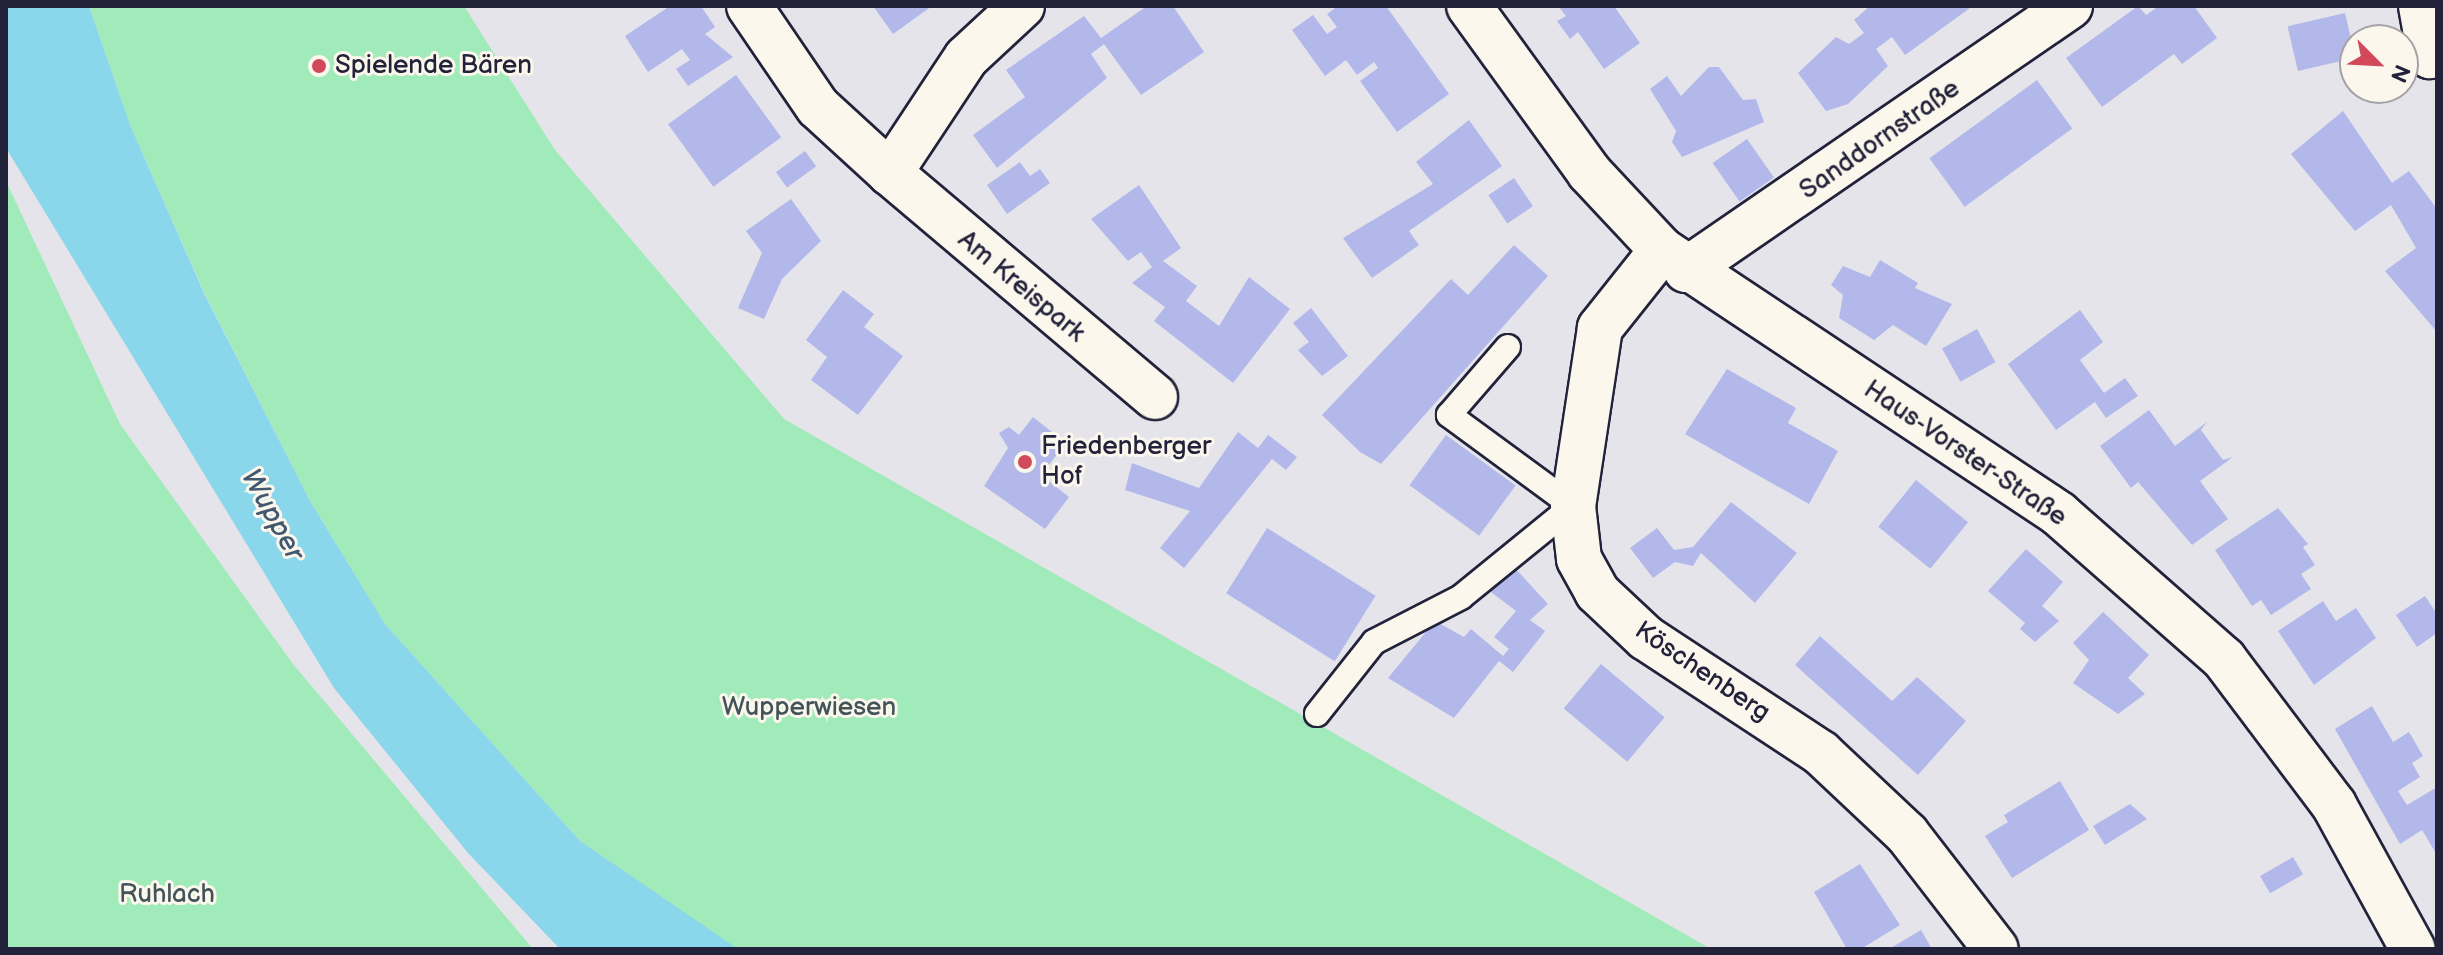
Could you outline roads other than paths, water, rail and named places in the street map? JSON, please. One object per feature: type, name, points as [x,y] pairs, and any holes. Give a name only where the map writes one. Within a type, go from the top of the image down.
[{"type":"street","name":"Am Kreispark","points":[[749,6],[818,107],[890,173],[1155,397]]},
{"type":"street","points":[[890,173],[966,58],[1022,6]]},
{"type":"street","name":"Haus-Vorster-Straße","points":[[1469,6],[1589,172],[1674,260],[2059,514],[2224,659],[2334,805],[2413,949]]},
{"type":"street","name":"Sanddornstraße","points":[[1674,260],[1789,205],[2070,6]]},
{"type":"street","points":[[2421,6],[2435,62]]},
{"type":"street","name":"Köschenberg","points":[[1674,260],[1600,328],[1573,506],[1579,559],[1597,592],[1646,638],[1821,753],[1907,834],[1996,949]]},
{"type":"lane","points":[[1317,714],[1374,642],[1461,597],[1573,506],[1449,415],[1508,347]]},
{"type":"water","name":"Wupper","points":[[6,6],[89,6],[130,125],[204,293],[310,501],[385,624],[580,841],[738,949],[560,949],[468,853],[334,688],[6,148]]},
{"type":"place","name":"Spielende Bären","points":[[319,66]]},
{"type":"place","name":"Friedenberger Hof","points":[[1025,462]]},
{"type":"park label","name":"Wupperwiesen","points":[[809,708]]},
{"type":"park label","name":"Ruhlach","points":[[167,895]]}]
